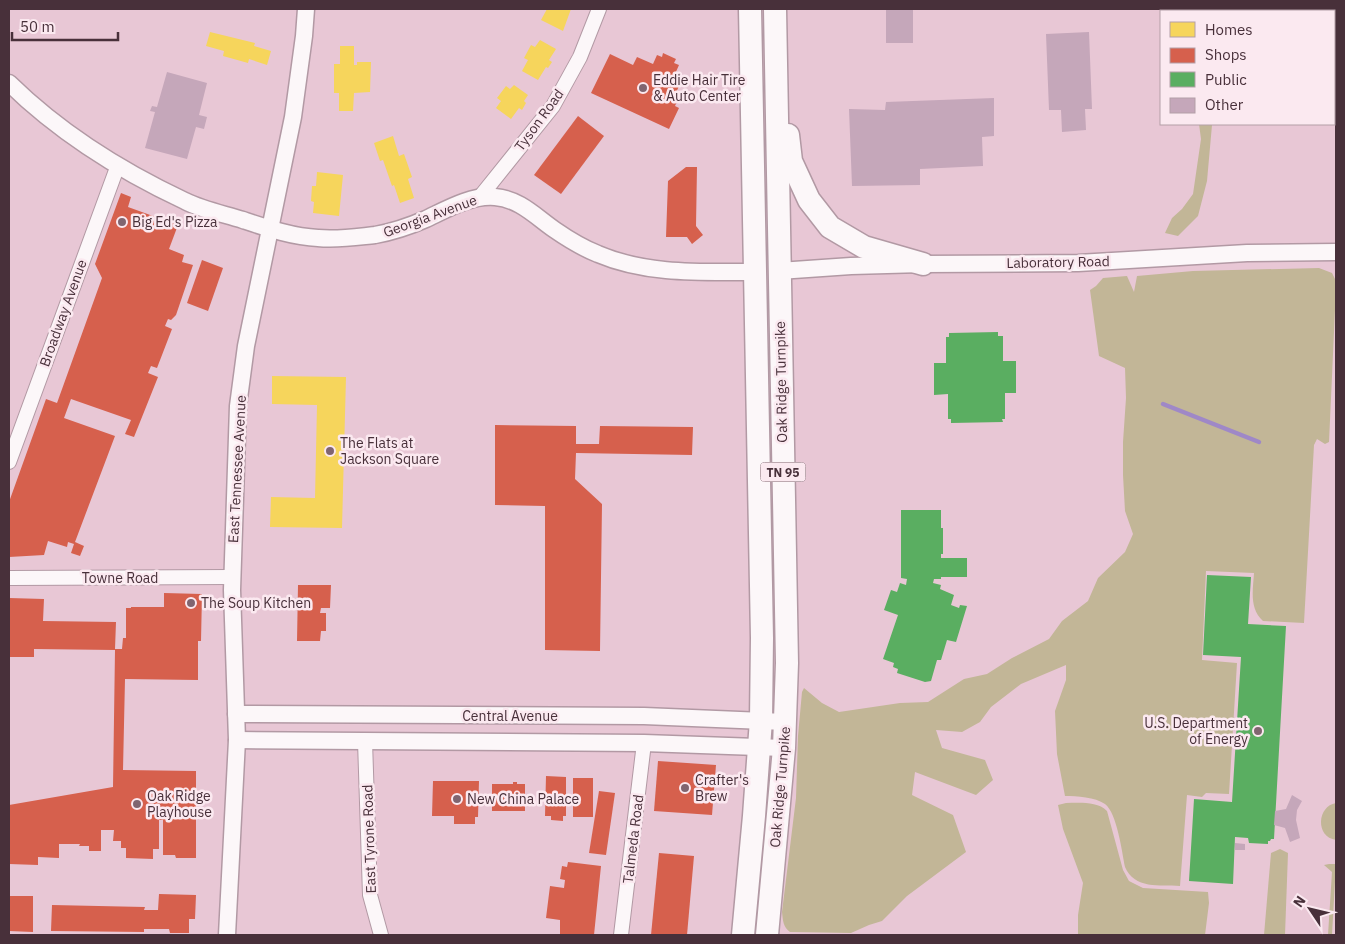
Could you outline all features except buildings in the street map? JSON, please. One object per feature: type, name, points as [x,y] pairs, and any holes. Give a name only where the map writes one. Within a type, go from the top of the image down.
[{"type":"highway","name":"Oak Ridge Turnpike","points":[[743,935],[761,720],[762,638],[750,9]]},
{"type":"highway","name":"Oak Ridge Turnpike","points":[[767,935],[784,748],[787,663],[775,9]]},
{"type":"highway","points":[[750,38],[775,37]]},
{"type":"highway","points":[[775,66],[786,118],[791,161],[809,200],[830,227],[864,246],[923,264]]},
{"type":"highway","points":[[755,272],[779,271]]},
{"type":"street","name":"East Tennessee Avenue","points":[[227,935],[237,740],[232,577],[238,406],[246,346],[293,117],[306,9]]},
{"type":"street","name":"Tyson Road","points":[[480,197],[553,106],[580,57],[599,9]]},
{"type":"street","name":"Georgia Avenue","points":[[9,83],[80,142],[118,165],[186,202],[269,229],[316,238],[347,239],[386,233],[423,220],[461,203],[480,197],[495,197],[512,200],[574,243],[623,263],[649,269],[755,272]]},
{"type":"street","name":"Broadway Avenue","points":[[9,462],[118,165]]},
{"type":"street","name":"Laboratory Road","points":[[779,271],[923,264],[1078,263],[1247,254],[1336,252]]},
{"type":"street","name":"Towne Road","points":[[9,578],[232,577]]},
{"type":"street","name":"Central Avenue","points":[[236,714],[644,716],[785,722]]},
{"type":"street","points":[[286,714],[286,740]]},
{"type":"street","points":[[365,740],[366,714]]},
{"type":"street","points":[[540,716],[541,742]]},
{"type":"street","points":[[644,716],[644,743]]},
{"type":"street","name":"Central Avenue","points":[[237,740],[644,743],[784,748]]},
{"type":"street","name":"East Tyrone Road","points":[[365,740],[370,896],[382,935]]},
{"type":"street","name":"Talmeda Road","points":[[621,935],[644,743]]},
{"type":"shaded area","points":[[1199,125],[1212,125],[1207,181],[1198,216],[1178,236],[1165,233],[1172,218],[1182,209],[1193,194],[1201,139]]},
{"type":"shaded area","points":[[1319,268],[1332,273],[1336,281],[1336,288],[1329,442],[1325,444],[1317,439],[1314,445],[1304,623],[1263,621],[1254,605],[1254,573],[1206,571],[1202,660],[1237,663],[1229,794],[1206,793],[1202,797],[1187,795],[1180,886],[1148,884],[1135,879],[1125,867],[1113,816],[1105,804],[1091,798],[1065,796],[1057,754],[1055,711],[1066,680],[1066,665],[1021,684],[991,707],[980,722],[962,732],[936,730],[942,748],[985,760],[993,780],[976,795],[915,772],[912,795],[953,815],[966,852],[907,896],[882,921],[851,933],[790,932],[783,921],[782,912],[796,798],[798,736],[804,688],[822,703],[839,712],[900,703],[928,702],[964,679],[987,674],[1012,658],[1049,639],[1062,621],[1088,601],[1098,578],[1125,552],[1133,534],[1125,511],[1123,475],[1126,398],[1125,368],[1099,356],[1090,290],[1103,278],[1127,276],[1134,292],[1137,276],[1193,271]]},
{"type":"shaded area","points":[[1066,803],[1093,804],[1107,811],[1123,870],[1129,881],[1143,888],[1208,892],[1209,903],[1205,935],[1078,935],[1078,915],[1083,883],[1063,829],[1058,805]]},
{"type":"shaded area","points":[[1336,803],[1336,840],[1329,838],[1324,833],[1321,821],[1325,810],[1330,805]]},
{"type":"shaded area","points":[[1280,849],[1288,853],[1285,935],[1264,935],[1271,853]]},
{"type":"shaded area","points":[[1336,864],[1332,935],[1328,935],[1332,872],[1324,865]]},
{"type":"waterway","points":[[1163,404],[1259,442]]},
{"type":"place","name":"Eddie Hair Tire & Auto Center","points":[[643,88]]},
{"type":"place","name":"Big Ed's Pizza","points":[[122,222]]},
{"type":"place","name":"The Flats at Jackson Square","points":[[330,451]]},
{"type":"place","name":"The Soup Kitchen","points":[[191,603]]},
{"type":"place","name":"U.S. Department of Energy","points":[[1258,731]]},
{"type":"place","name":"Crafter's Brew","points":[[685,788]]},
{"type":"place","name":"New China Palace","points":[[457,799]]},
{"type":"place","name":"Oak Ridge Playhouse","points":[[137,804]]}]
